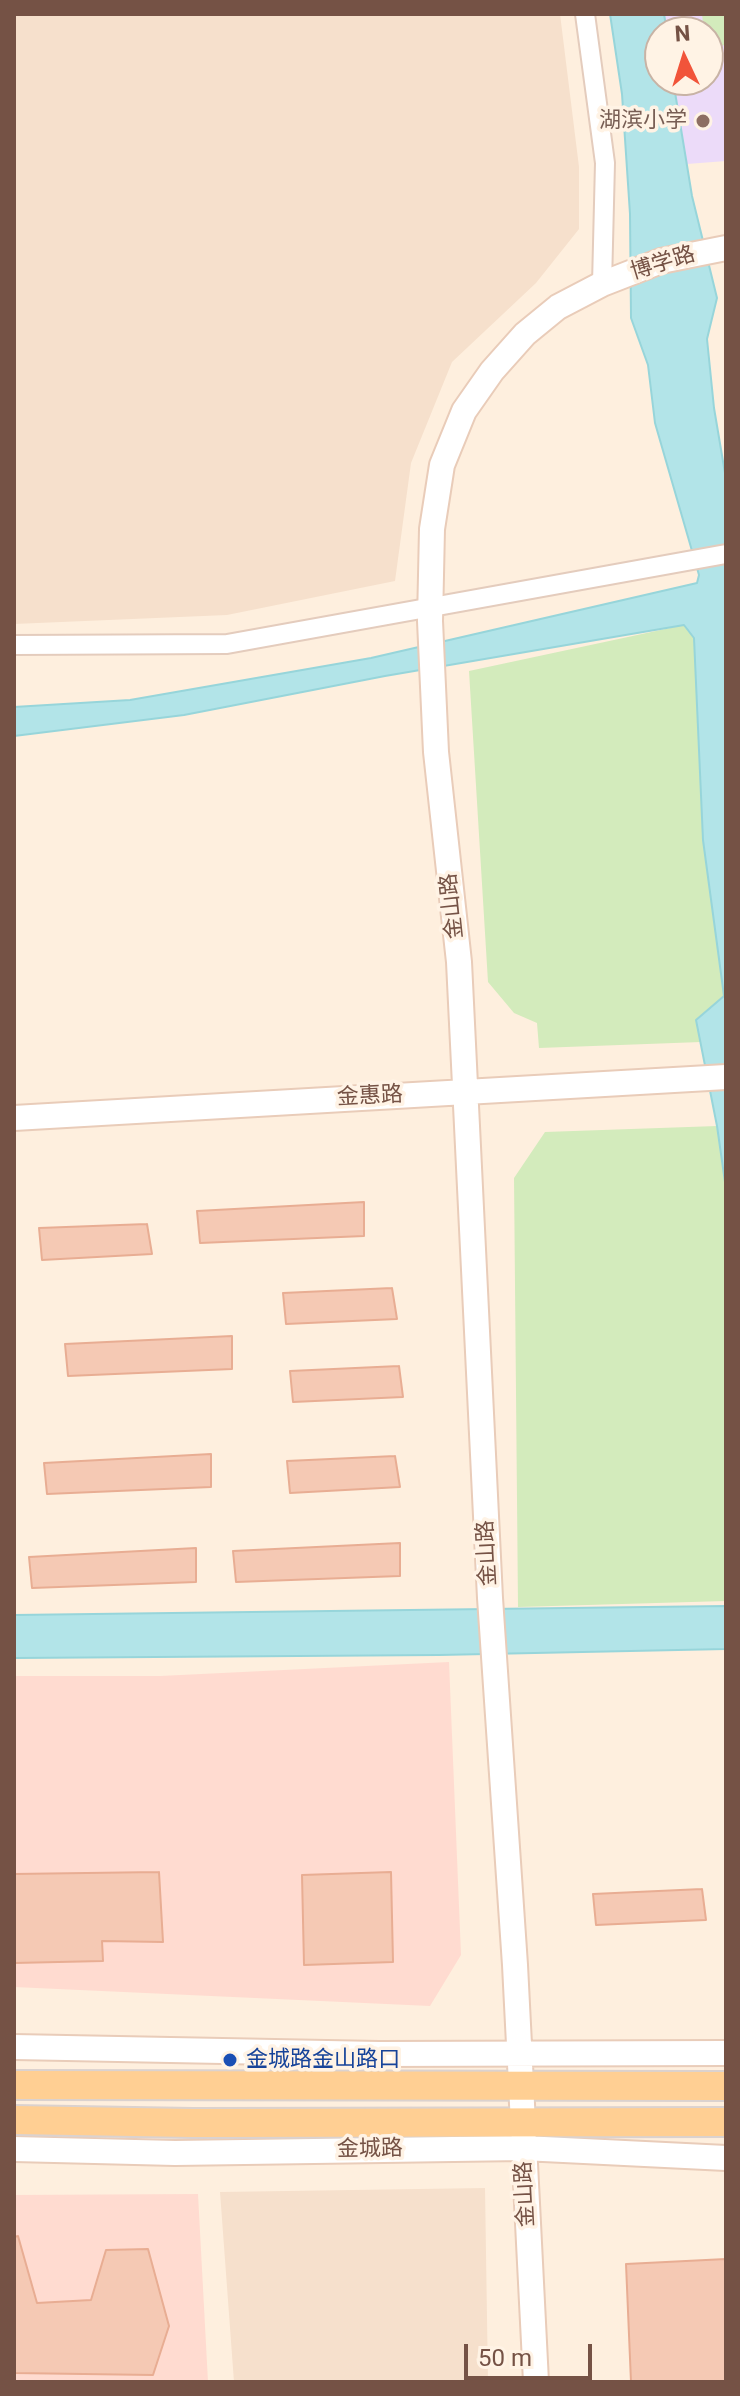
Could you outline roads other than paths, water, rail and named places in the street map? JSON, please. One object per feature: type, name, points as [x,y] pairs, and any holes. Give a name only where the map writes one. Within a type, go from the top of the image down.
[{"type":"main road","name":"博学路","points":[[609,281],[661,261],[721,248]]},
{"type":"main road","name":"金山路","points":[[536,2382],[497,1670],[490,1598],[459,962],[436,752],[430,614],[432,529],[442,465],[464,411],[492,371],[525,334],[558,307],[609,281]]},
{"type":"main road","name":"金惠路","points":[[14,1118],[726,1077]]},
{"type":"main road","points":[[14,2047],[364,2054],[726,2053]]},
{"type":"main road","points":[[14,2085],[726,2086]]},
{"type":"main road","points":[[28,2120],[175,2153]]},
{"type":"main road","name":"金城路","points":[[28,2120],[523,2135],[726,2158]]},
{"type":"main road","name":"金城路","points":[[14,2149],[175,2153],[726,2122]]},
{"type":"street","points":[[585,14],[605,163],[609,281]]},
{"type":"street","points":[[14,645],[227,644],[430,614],[726,554]]},
{"type":"water","points":[[610,14],[664,14],[644,16],[644,96],[676,96],[692,196],[717,298],[707,339],[726,479],[726,1189],[696,1020],[724,996],[703,840],[694,638],[684,625],[385,676],[184,715],[14,736],[14,707],[130,700],[371,658],[697,583],[699,575],[655,423],[648,365],[631,318],[630,214],[622,94]]},
{"type":"water","points":[[726,1606],[726,1649],[14,1658],[14,1615]]},
{"type":"place","name":"湖滨小学","points":[[703,121]]},
{"type":"place","name":"金城路金山路口","points":[[230,2060]]}]
